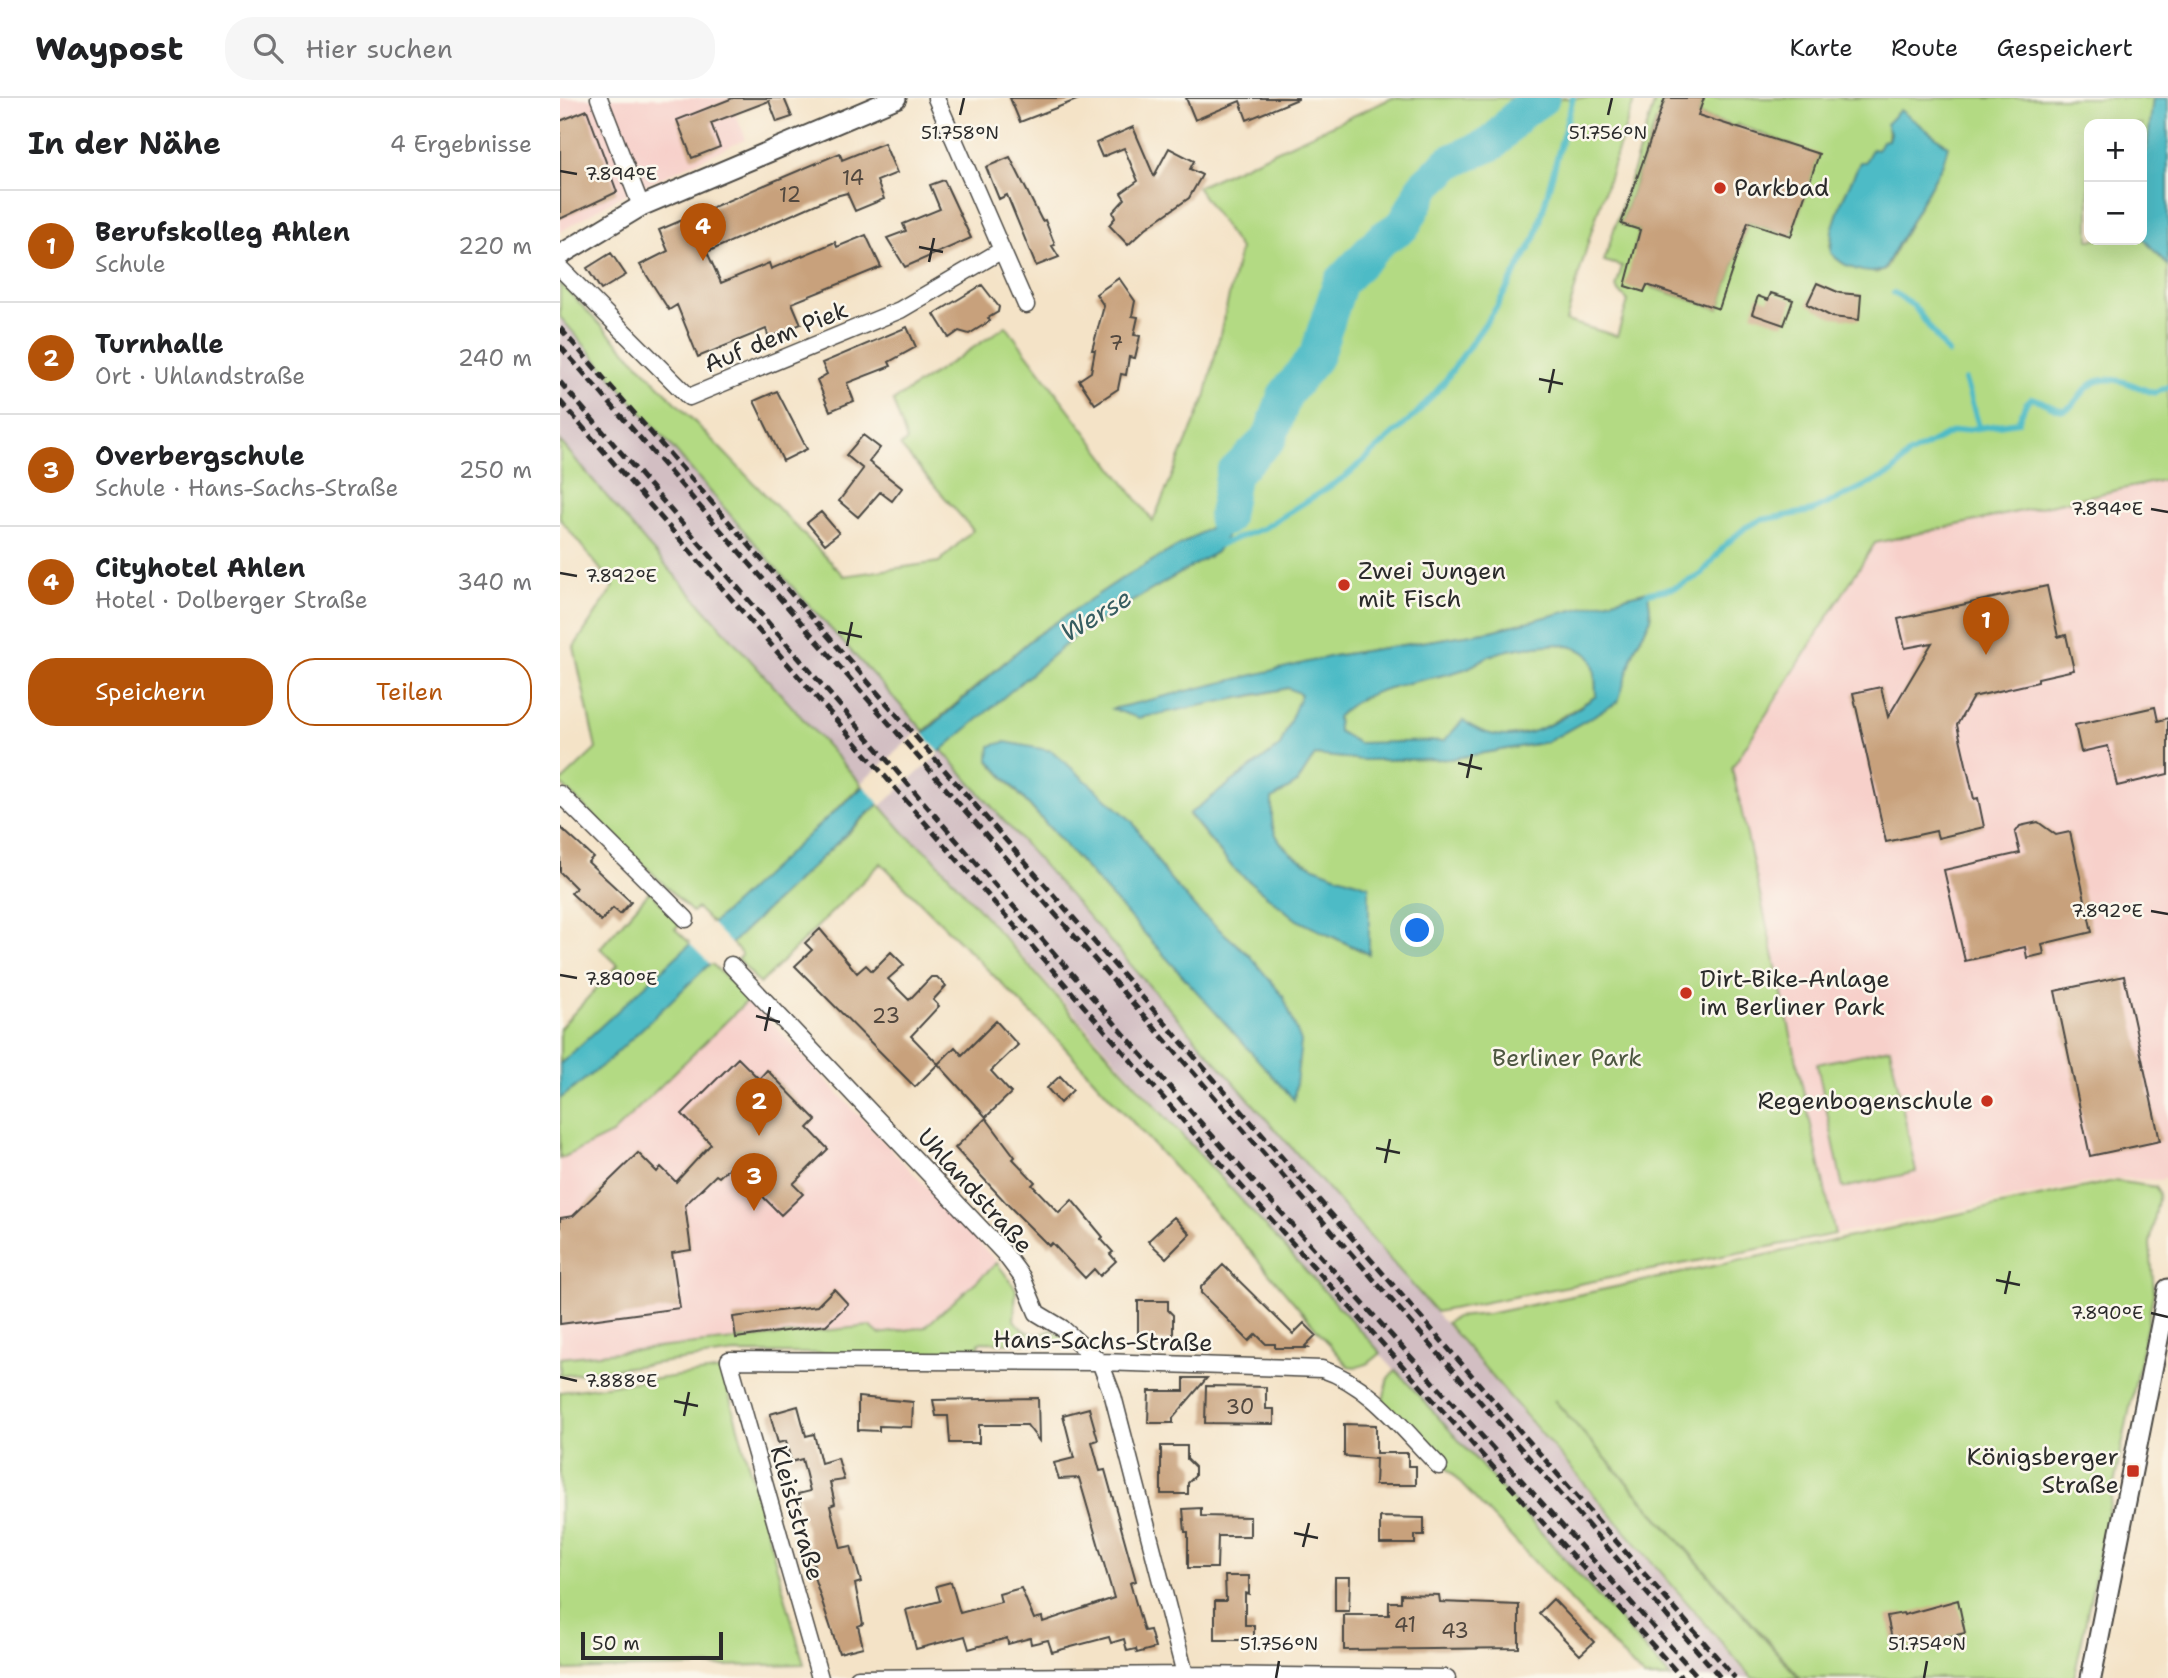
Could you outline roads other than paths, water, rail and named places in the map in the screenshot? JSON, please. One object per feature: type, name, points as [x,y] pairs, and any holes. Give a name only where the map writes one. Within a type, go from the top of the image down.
[{"type":"street","points":[[599,98],[641,206]]},
{"type":"street","points":[[936,98],[1026,305]]},
{"type":"street","points":[[560,255],[641,206],[891,99]]},
{"type":"street","name":"Auf dem Piek","points":[[560,268],[689,397],[900,310],[1002,250]]},
{"type":"street","points":[[563,802],[686,919]]},
{"type":"street","name":"Uhlandstraße","points":[[731,965],[1004,1253],[1022,1277],[1037,1313],[1062,1328],[1100,1362],[1114,1396],[1186,1677]]},
{"type":"street","points":[[2091,1678],[2168,1289]]},
{"type":"street","name":"Hans-Sachs-Straße","points":[[729,1360],[1100,1362],[1322,1369],[1360,1386],[1439,1466]]},
{"type":"street","name":"Kleiststraße","points":[[729,1360],[820,1678]]},
{"type":"street","points":[[858,1678],[1447,1678]]},
{"type":"water","points":[[2153,98],[2168,98],[2168,266],[2147,243],[2147,150]]},
{"type":"water","points":[[1900,110],[1948,146],[1943,163],[1884,269],[1863,271],[1849,266],[1831,253],[1832,230],[1860,162],[1865,162],[1872,149],[1877,150],[1882,141],[1888,140],[1890,133],[1886,124]]},
{"type":"water","points":[[1233,474],[1235,511],[1232,528],[1216,552],[1080,632],[867,814],[608,1061],[560,1099],[560,1064],[817,827],[1034,637],[1121,579],[1214,525]]},
{"type":"water","points":[[1648,591],[1651,619],[1635,648],[1618,702],[1547,742],[1450,759],[1364,760],[1315,755],[1297,783],[1272,799],[1273,827],[1288,850],[1313,866],[1369,886],[1369,954],[1297,920],[1233,868],[1189,814],[1280,746],[1301,694],[1288,688],[1139,718],[1112,709],[1333,656],[1491,631]],"holes":[[[1558,644],[1571,646],[1591,659],[1594,665],[1596,696],[1565,717],[1531,732],[1514,736],[1497,735],[1480,730],[1463,720],[1444,741],[1358,743],[1338,731],[1337,717],[1364,697],[1380,691],[1465,669],[1489,656],[1506,651]]]},
{"type":"water","points":[[1005,742],[1052,751],[1132,821],[1165,873],[1197,910],[1249,955],[1283,996],[1301,1042],[1294,1100],[989,760],[990,746]]},
{"type":"waterway","name":"Werse","points":[[1225,519],[1233,474],[1270,437],[1285,395],[1316,356],[1340,283],[1382,239],[1404,225],[1425,185],[1450,162],[1493,143],[1520,113],[1542,98]]},
{"type":"waterway","points":[[1216,546],[1264,528],[1346,476],[1416,414],[1442,385],[1496,308],[1536,236],[1573,98]]},
{"type":"waterway","points":[[1894,293],[1914,306],[1948,353]]},
{"type":"waterway","points":[[1965,380],[1979,426]]},
{"type":"waterway","points":[[1648,593],[1674,588],[1701,575],[1725,545],[1746,527],[1761,520],[1812,511],[1892,473],[1908,455],[1952,432],[2018,422],[2026,403],[2032,398],[2063,410],[2071,406],[2095,382],[2102,380],[2123,381],[2155,393],[2168,387]]},
{"type":"railway","points":[[560,328],[1735,1678]]},
{"type":"railway","points":[[560,346],[1721,1678]]},
{"type":"railway","points":[[560,382],[1201,1123],[1699,1678]]},
{"type":"railway","points":[[560,401],[1192,1131],[1682,1678]]},
{"type":"place","name":"Parkbad","points":[[1720,188]]},
{"type":"place","name":"Cityhotel Ahlen","points":[[703,261]]},
{"type":"place","name":"Zwei Jungen mit Fisch","points":[[1344,585]]},
{"type":"place","name":"Berufskolleg Ahlen","points":[[1986,655]]},
{"type":"place","name":"Dirt-Bike-Anlage im Berliner Park","points":[[1686,993]]},
{"type":"place","name":"Regenbogenschule","points":[[1987,1101]]},
{"type":"place","name":"Turnhalle","points":[[759,1136]]},
{"type":"place","name":"Overbergschule","points":[[754,1211]]},
{"type":"place","name":"Königsberger Straße","points":[[2133,1471]]},
{"type":"park label","name":"Berliner Park","points":[[1567,1058]]}]
